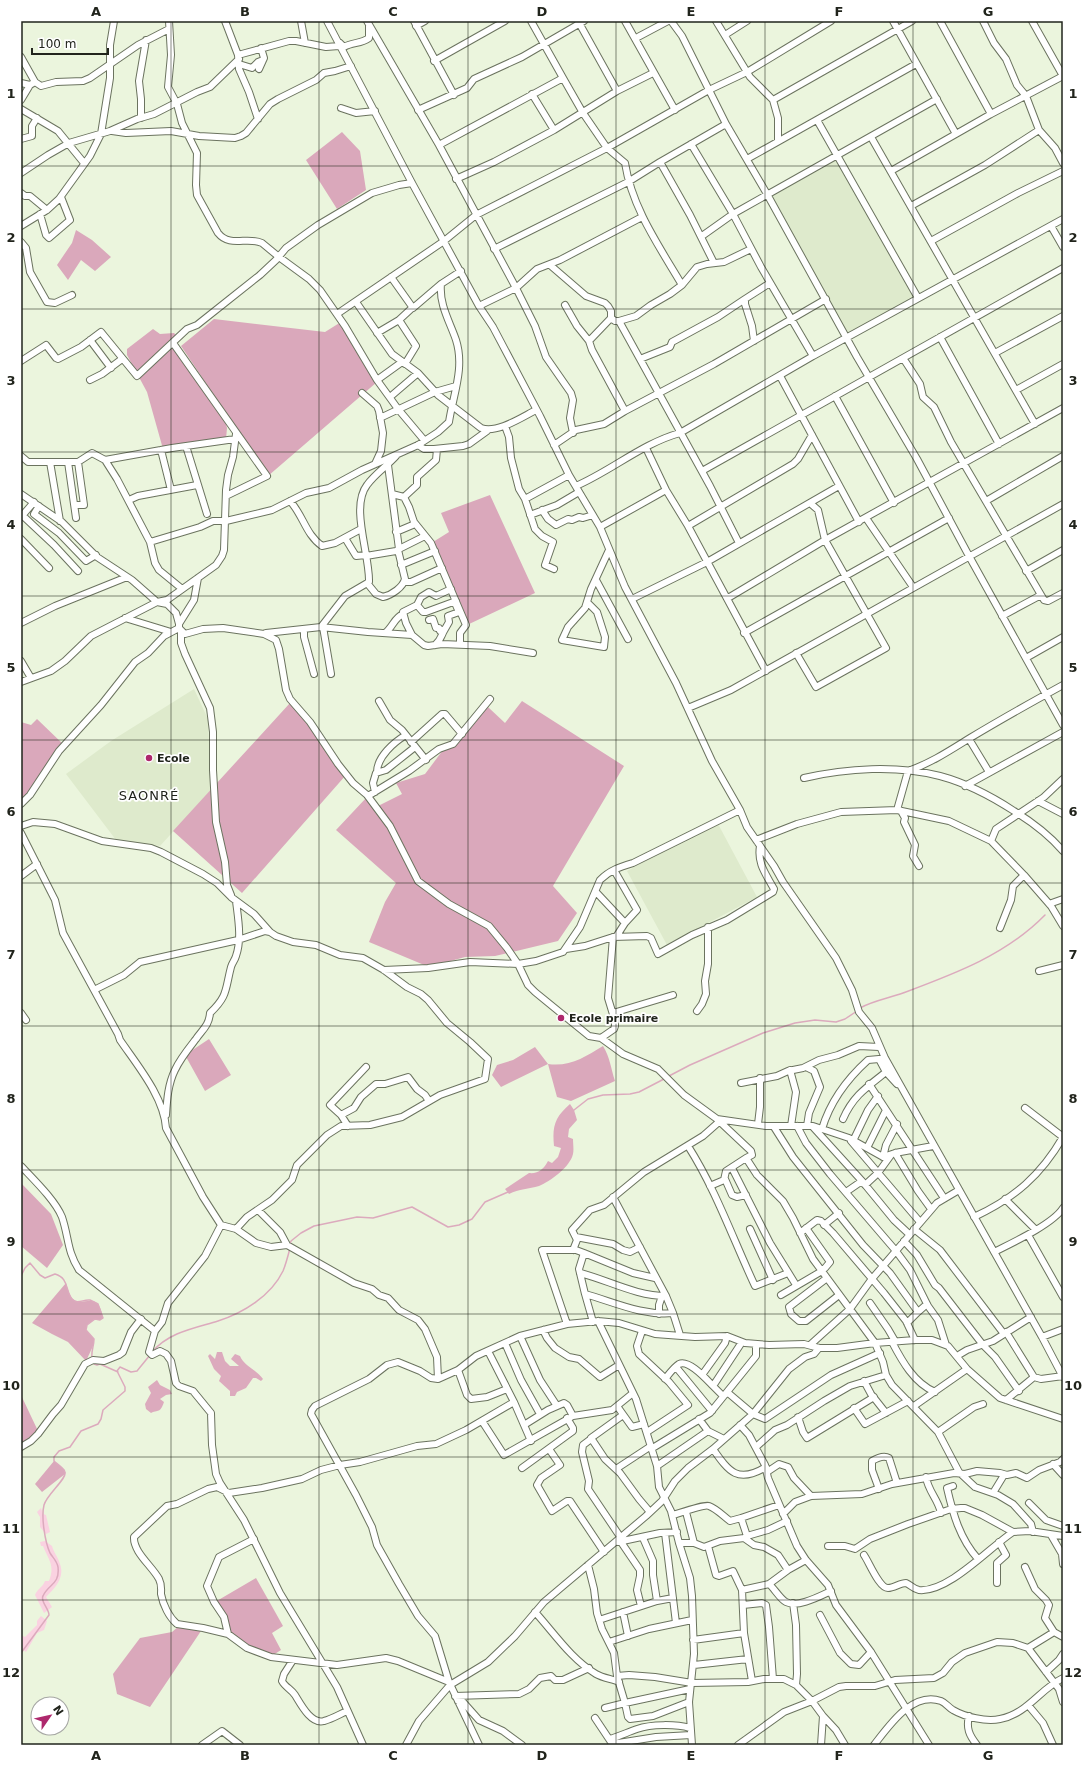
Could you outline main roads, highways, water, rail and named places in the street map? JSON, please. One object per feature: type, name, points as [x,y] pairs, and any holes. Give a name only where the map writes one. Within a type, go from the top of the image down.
[{"type":"waterway","points":[[860,1008],[870,1003],[903,993],[960,971],[978,962],[1014,941],[1045,915]]},
{"type":"waterway","points":[[669,1076],[690,1065],[763,1033],[795,1023],[815,1020],[836,1022],[845,1019],[857,1011]]},
{"type":"waterway","points":[[574,1110],[588,1099],[603,1095],[630,1094],[639,1092],[664,1079]]},
{"type":"waterway","points":[[290,1244],[291,1241],[301,1233],[314,1226],[357,1217],[373,1218],[412,1207],[448,1227],[459,1225],[472,1219],[485,1202],[508,1192]]},
{"type":"waterway","points":[[152,1352],[159,1345],[174,1335],[227,1318],[264,1296],[278,1280],[283,1271],[290,1248]]},
{"type":"waterway","points":[[21,1276],[25,1268],[30,1263],[40,1275],[45,1278],[55,1274],[63,1278],[70,1296],[74,1301],[78,1302],[90,1300],[98,1304],[103,1318],[100,1320],[95,1319],[87,1325],[86,1330],[94,1339],[92,1358]]},
{"type":"waterway","points":[[21,1653],[49,1615],[42,1598],[45,1592],[55,1581],[58,1573],[56,1561],[50,1553],[47,1543],[43,1516],[46,1501],[65,1475],[63,1469],[54,1461],[54,1457],[59,1451],[70,1447],[81,1431],[98,1424],[103,1410],[125,1391],[125,1387],[117,1371],[120,1367],[131,1372],[137,1371],[150,1355]]},
{"type":"waterway","points":[[94,1361],[94,1364],[100,1364],[118,1372]]},
{"type":"place","name":"Ecole","points":[[149,758]]},
{"type":"place","name":"Ecole primaire","points":[[561,1018]]},
{"type":"district","name":"SAONRÉ","points":[[149,795]]}]
